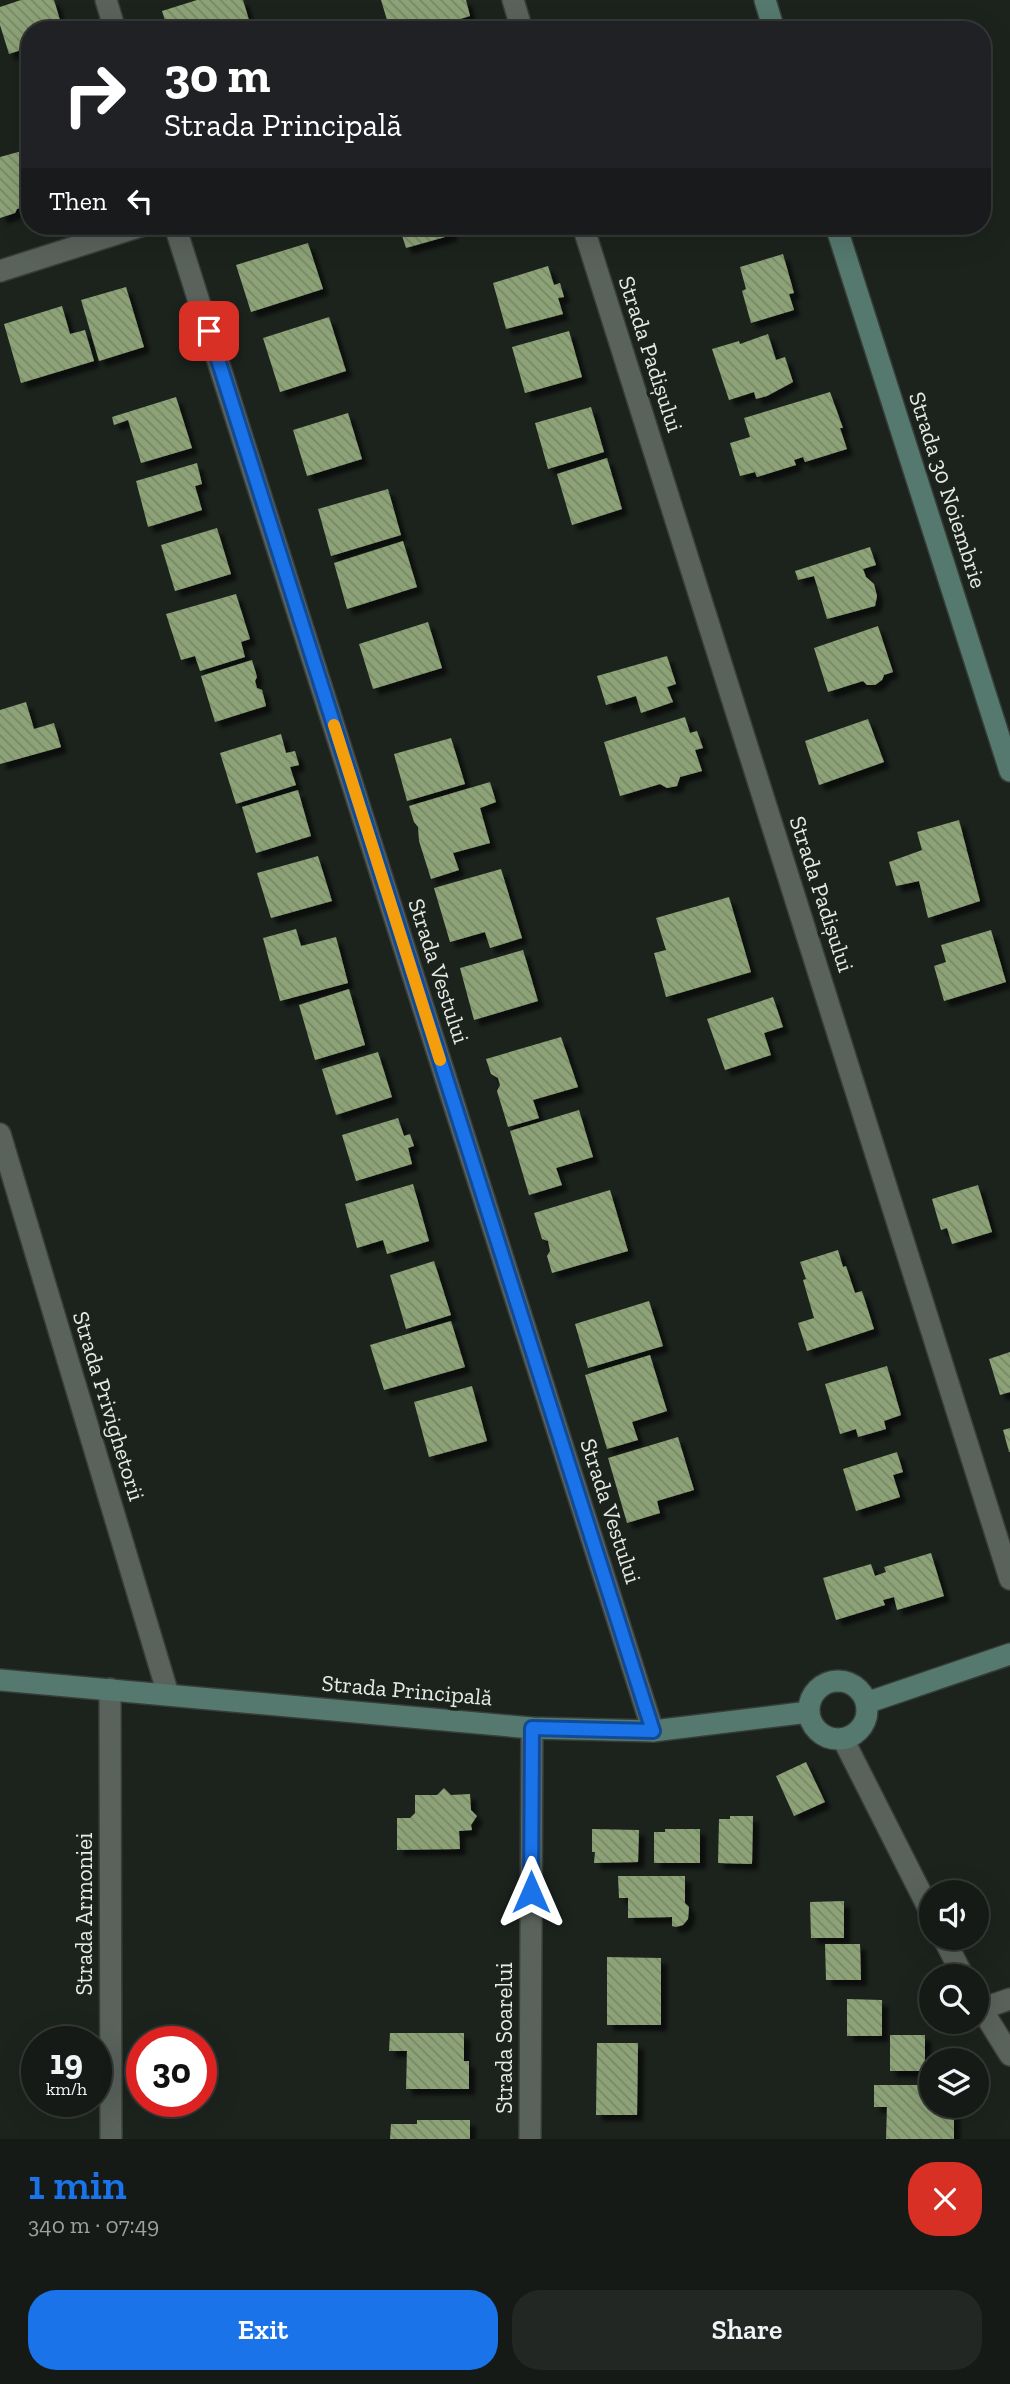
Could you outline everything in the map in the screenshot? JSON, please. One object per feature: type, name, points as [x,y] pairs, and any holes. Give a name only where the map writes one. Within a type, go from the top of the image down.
[{"type":"main road","points":[[765,0],[771,21]]},
{"type":"main road","name":"Strada 30 Noiembrie","points":[[839,235],[1010,771]]},
{"type":"main road","points":[[866,1703],[1010,1654]]},
{"type":"main road","name":"Strada Principală","points":[[0,1680],[532,1728],[653,1731],[809,1712]]},
{"type":"main road","points":[[829,1683],[848,1683],[862,1695],[866,1703],[864,1721],[852,1736],[833,1739],[824,1736],[811,1722],[809,1712],[814,1694],[829,1683]]},
{"type":"street","points":[[106,0],[112,21]]},
{"type":"street","points":[[513,0],[519,21]]},
{"type":"street","points":[[0,271],[113,235]]},
{"type":"street","name":"Strada Vestului","points":[[178,235],[653,1731]]},
{"type":"street","name":"Strada Padișului","points":[[586,235],[1010,1578]]},
{"type":"street","name":"Strada Privighetorii","points":[[0,1134],[168,1694]]},
{"type":"street","name":"Strada Armoniei","points":[[110,1689],[111,2139]]},
{"type":"street","name":"Strada Soarelui","points":[[530,2139],[532,1728]]},
{"type":"street","points":[[843,1739],[919,1889]]},
{"type":"street","points":[[989,2003],[1010,1999]]},
{"type":"street","points":[[989,2021],[1010,2055]]},
{"type":"building","points":[[21,0],[54,0],[60,21],[21,21],[21,50],[9,54],[0,25],[0,7]]},
{"type":"building","points":[[197,0],[243,0],[249,21],[165,21],[162,11]]},
{"type":"building","points":[[381,0],[466,0],[470,16],[454,21],[387,21]]},
{"type":"building","points":[[21,151],[21,208],[15,213],[0,218],[0,157]]},
{"type":"building","points":[[402,235],[452,235],[406,248]]},
{"type":"building","points":[[308,243],[323,289],[251,312],[236,265]]},
{"type":"building","points":[[783,254],[794,293],[789,294],[794,310],[751,323],[742,291],[746,289],[740,267]]},
{"type":"building","points":[[548,266],[554,285],[560,283],[564,297],[558,298],[563,314],[506,329],[493,283]]},
{"type":"building","points":[[126,287],[144,347],[99,361],[81,300]]},
{"type":"building","points":[[62,306],[70,334],[85,330],[94,361],[21,383],[4,324]]},
{"type":"building","points":[[329,317],[346,371],[280,392],[263,338]]},
{"type":"building","points":[[569,331],[582,377],[525,393],[512,347]]},
{"type":"building","points":[[768,334],[776,360],[785,357],[793,382],[767,396],[756,399],[754,392],[729,400],[712,349],[739,341],[740,344]]},
{"type":"building","points":[[830,392],[843,428],[840,428],[847,449],[805,462],[803,457],[794,460],[796,465],[757,477],[755,472],[740,476],[730,443],[750,437],[744,418]]},
{"type":"building","points":[[176,397],[192,448],[141,463],[128,420],[114,425],[112,417]]},
{"type":"building","points":[[591,407],[604,452],[548,469],[535,423]]},
{"type":"building","points":[[348,413],[362,459],[307,476],[293,430]]},
{"type":"building","points":[[607,458],[622,509],[572,525],[557,474]]},
{"type":"building","points":[[197,463],[202,484],[195,486],[202,510],[148,527],[136,481]]},
{"type":"building","points":[[388,489],[401,535],[331,556],[318,509]]},
{"type":"building","points":[[217,528],[231,574],[175,591],[161,545]]},
{"type":"building","points":[[403,541],[417,587],[347,609],[334,563]]},
{"type":"building","points":[[870,547],[876,565],[863,569],[866,577],[874,584],[877,596],[875,606],[827,619],[814,576],[798,580],[795,571]]},
{"type":"building","points":[[236,594],[250,639],[241,642],[245,657],[200,671],[195,656],[181,660],[166,614]]},
{"type":"building","points":[[428,622],[442,668],[373,689],[359,644]]},
{"type":"building","points":[[878,626],[893,672],[884,675],[875,685],[867,685],[863,681],[828,692],[814,648]]},
{"type":"building","points":[[667,656],[676,684],[667,687],[673,702],[641,713],[636,696],[606,705],[597,676]]},
{"type":"building","points":[[252,660],[257,688],[262,690],[266,706],[215,722],[201,676]]},
{"type":"building","points":[[26,702],[34,729],[54,723],[61,747],[0,764],[0,710]]},
{"type":"building","points":[[685,717],[690,733],[697,731],[703,748],[695,750],[702,771],[680,777],[677,786],[667,788],[660,784],[620,796],[604,742]]},
{"type":"building","points":[[868,719],[884,762],[819,785],[805,741]]},
{"type":"building","points":[[281,734],[286,753],[295,751],[299,765],[290,767],[296,785],[236,804],[220,753]]},
{"type":"building","points":[[451,738],[465,784],[407,801],[394,754]]},
{"type":"building","points":[[490,782],[496,802],[480,808],[490,843],[453,853],[459,870],[431,879],[419,841],[418,827],[409,806]]},
{"type":"building","points":[[298,790],[311,836],[256,853],[242,807]]},
{"type":"building","points":[[959,820],[980,901],[928,918],[919,881],[896,886],[889,862],[922,850],[917,832]]},
{"type":"building","points":[[318,856],[332,901],[271,918],[257,873]]},
{"type":"building","points":[[501,869],[522,938],[490,948],[485,932],[450,942],[434,888]]},
{"type":"building","points":[[729,897],[751,972],[666,997],[654,953],[666,950],[656,918]]},
{"type":"building","points":[[296,929],[301,946],[336,937],[348,983],[280,1001],[263,938]]},
{"type":"building","points":[[991,930],[1006,982],[944,1001],[934,966],[946,962],[941,945]]},
{"type":"building","points":[[523,950],[538,1001],[474,1020],[460,968]]},
{"type":"building","points":[[349,989],[365,1045],[315,1060],[299,1005]]},
{"type":"building","points":[[773,997],[783,1027],[764,1033],[771,1055],[725,1070],[707,1019]]},
{"type":"building","points":[[561,1037],[578,1087],[533,1100],[539,1118],[508,1127],[497,1091],[500,1085],[498,1078],[491,1074],[486,1059]]},
{"type":"building","points":[[378,1052],[392,1097],[336,1115],[322,1069]]},
{"type":"building","points":[[579,1110],[593,1157],[556,1168],[562,1185],[529,1195],[510,1131]]},
{"type":"building","points":[[398,1118],[404,1136],[410,1134],[414,1146],[408,1148],[412,1164],[356,1181],[342,1135]]},
{"type":"building","points":[[413,1184],[429,1241],[387,1254],[383,1240],[357,1248],[345,1204]]},
{"type":"building","points":[[978,1185],[992,1232],[952,1244],[947,1228],[941,1230],[932,1199]]},
{"type":"building","points":[[610,1190],[628,1251],[552,1273],[547,1256],[550,1251],[548,1241],[542,1239],[534,1213]]},
{"type":"building","points":[[838,1250],[855,1293],[862,1291],[874,1329],[807,1351],[798,1323],[814,1318],[800,1262]]},
{"type":"building","points":[[434,1261],[451,1315],[406,1329],[390,1275]]},
{"type":"building","points":[[649,1301],[663,1346],[588,1368],[575,1324]]},
{"type":"building","points":[[451,1321],[465,1367],[384,1390],[370,1345]]},
{"type":"building","points":[[1010,1352],[1010,1392],[1000,1395],[989,1359]]},
{"type":"building","points":[[650,1355],[667,1411],[632,1422],[638,1440],[607,1449],[585,1375]]},
{"type":"building","points":[[887,1366],[901,1415],[884,1421],[886,1429],[858,1437],[856,1429],[840,1434],[825,1384]]},
{"type":"building","points":[[472,1386],[487,1441],[429,1457],[414,1402]]},
{"type":"building","points":[[1010,1428],[1010,1452],[1009,1452],[1003,1430]]},
{"type":"building","points":[[678,1437],[694,1490],[657,1501],[660,1513],[627,1523],[608,1458]]},
{"type":"building","points":[[897,1452],[903,1472],[893,1475],[900,1497],[856,1511],[843,1469]]},
{"type":"building","points":[[931,1553],[944,1596],[897,1610],[894,1597],[883,1600],[885,1605],[836,1620],[823,1578],[871,1564],[875,1576],[886,1572],[884,1567]]},
{"type":"building","points":[[806,1762],[825,1802],[794,1816],[776,1776]]},
{"type":"building","points":[[444,1788],[451,1795],[470,1794],[471,1810],[477,1816],[471,1825],[472,1830],[459,1831],[460,1849],[397,1850],[397,1818],[410,1818],[415,1813],[415,1795],[437,1795]]},
{"type":"building","points":[[730,1816],[753,1816],[752,1864],[718,1863],[719,1819],[730,1819]]},
{"type":"building","points":[[592,1829],[639,1830],[638,1862],[594,1863]]},
{"type":"building","points":[[665,1829],[700,1829],[700,1863],[654,1863],[654,1832],[665,1832]]},
{"type":"building","points":[[618,1876],[685,1876],[688,1919],[683,1925],[676,1927],[672,1926],[672,1917],[628,1918],[628,1898],[619,1898]]},
{"type":"building","points":[[844,1901],[844,1938],[811,1938],[810,1902]]},
{"type":"building","points":[[825,1944],[860,1944],[861,1980],[826,1980]]},
{"type":"building","points":[[607,1957],[661,1958],[661,2025],[607,2025]]},
{"type":"building","points":[[847,1999],[882,2000],[882,2036],[847,2036]]},
{"type":"building","points":[[390,2033],[464,2033],[464,2061],[469,2061],[469,2089],[406,2089],[407,2051],[389,2051]]},
{"type":"building","points":[[890,2035],[925,2035],[925,2048],[919,2048],[919,2071],[890,2071]]},
{"type":"building","points":[[597,2043],[638,2043],[637,2115],[596,2115]]},
{"type":"building","points":[[874,2085],[919,2085],[919,2118],[954,2118],[954,2139],[886,2139],[887,2107],[874,2107]]},
{"type":"building","points":[[417,2120],[470,2120],[470,2139],[390,2139],[391,2124],[417,2124]]},
{"type":"slow traffic","points":[[334,725],[440,1060]]},
{"type":"route","points":[[209,331],[653,1731],[532,1728],[531,1892]]}]
